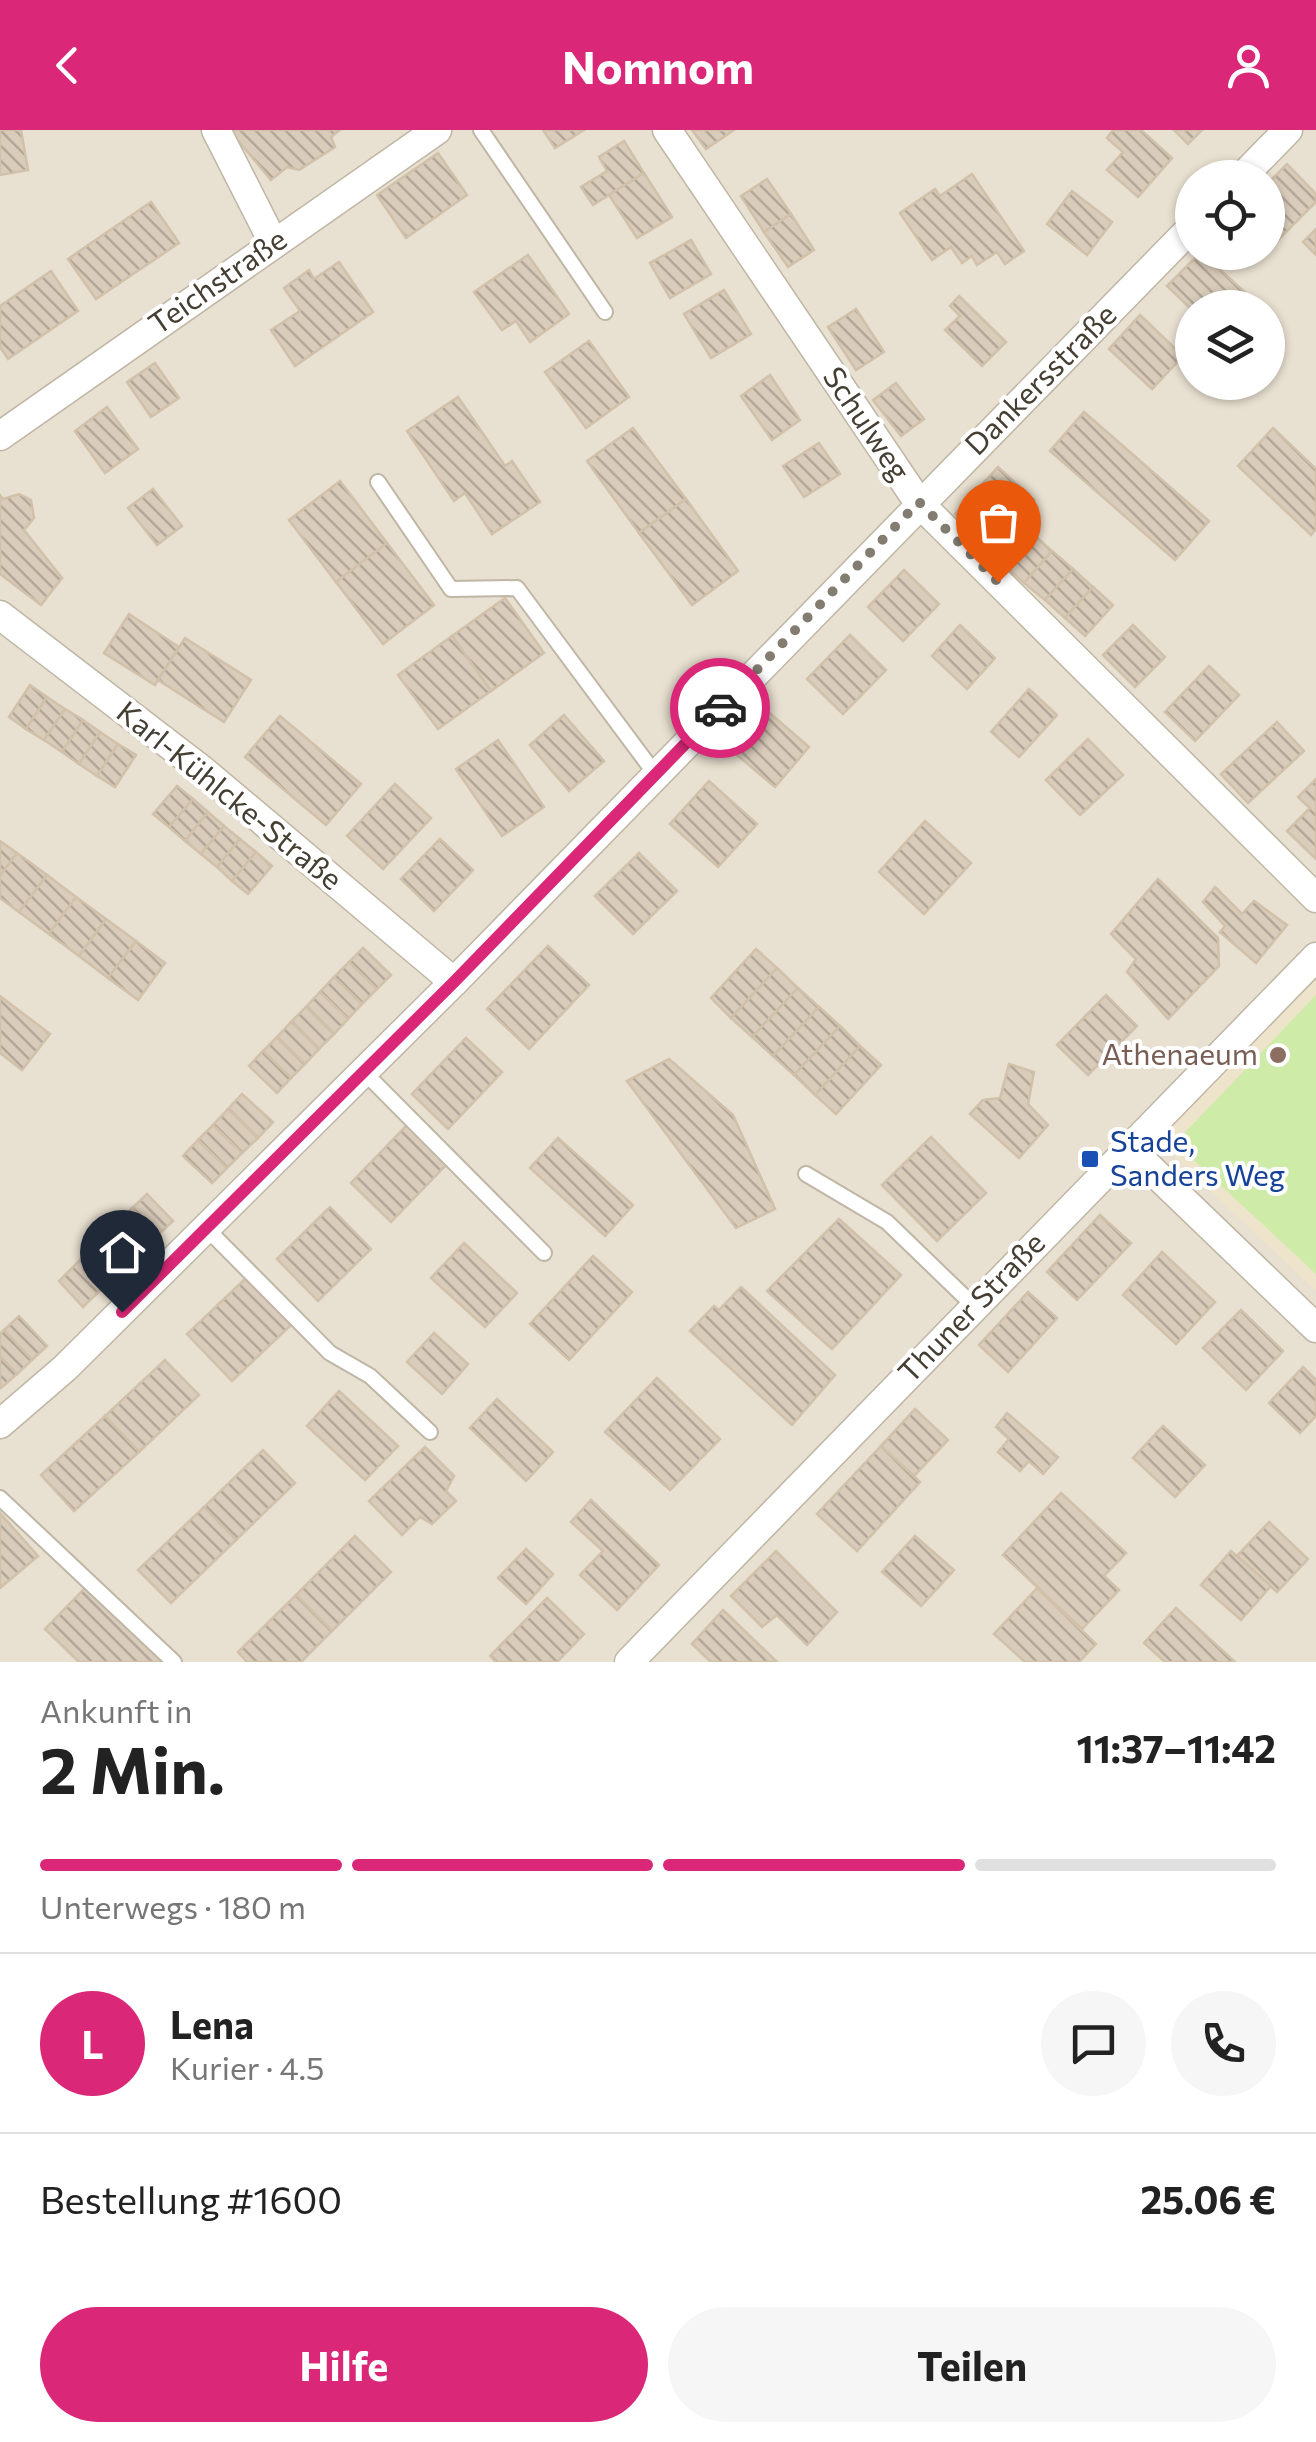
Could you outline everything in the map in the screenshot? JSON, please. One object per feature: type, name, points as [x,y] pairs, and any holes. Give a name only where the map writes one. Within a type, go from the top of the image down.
[{"type":"street","points":[[216,130],[274,244]]},
{"type":"street","name":"Teichstraße","points":[[0,436],[437,130]]},
{"type":"street","name":"Schulweg","points":[[668,130],[919,502],[1316,898]]},
{"type":"street","points":[[1259,160],[1288,130]]},
{"type":"street","name":"Dankersstraße","points":[[0,1424],[65,1368],[454,982],[1175,243]]},
{"type":"street","name":"Karl-Kühlcke-Straße","points":[[0,616],[201,769],[454,982]]},
{"type":"street","name":"Thuner Straße","points":[[629,1662],[1316,956]]},
{"type":"street","points":[[1128,1147],[1316,1328]]},
{"type":"lane","points":[[481,130],[605,312]]},
{"type":"lane","points":[[378,482],[451,590],[516,588],[656,774]]},
{"type":"lane","points":[[364,1072],[544,1253]]},
{"type":"lane","points":[[806,1174],[887,1222],[974,1306]]},
{"type":"lane","points":[[206,1228],[330,1352],[370,1376],[430,1432]]},
{"type":"lane","points":[[0,1498],[174,1662]]},
{"type":"shaded area","points":[[0,130],[1316,130],[1316,1662],[0,1662]]},
{"type":"shaded area","name":"Athenaeum","points":[[1316,976],[1316,1291],[1164,1147],[1164,1134]]},
{"type":"green space","name":"Athenaeum","points":[[1316,995],[1316,1274],[1175,1143]]},
{"type":"building","points":[[0,130],[21,130],[28,170],[0,175]]},
{"type":"building","points":[[229,130],[340,130],[331,137],[335,147],[299,170],[287,167],[271,180]]},
{"type":"building","points":[[543,130],[584,130],[555,148]]},
{"type":"building","points":[[692,130],[734,130],[706,149]]},
{"type":"building","points":[[1113,130],[1141,130],[1172,158],[1138,197],[1107,170],[1123,152],[1107,138]]},
{"type":"building","points":[[1174,130],[1202,130],[1188,144]]},
{"type":"building","points":[[624,141],[644,173],[593,205],[581,187],[607,171],[599,157]]},
{"type":"building","points":[[438,153],[467,195],[406,238],[377,195]]},
{"type":"building","points":[[1285,166],[1316,194],[1316,202],[1285,233]]},
{"type":"building","points":[[644,173],[672,217],[637,238],[609,195]]},
{"type":"building","points":[[972,174],[1024,251],[1005,264],[997,252],[977,265],[972,256],[962,263],[951,247],[932,260],[900,213],[935,189],[940,196]]},
{"type":"building","points":[[767,179],[791,214],[764,232],[741,196]]},
{"type":"building","points":[[1072,191],[1112,222],[1087,255],[1047,224]]},
{"type":"building","points":[[151,202],[179,243],[96,299],[68,259]]},
{"type":"building","points":[[791,214],[814,250],[788,267],[764,232]]},
{"type":"building","points":[[1316,229],[1316,255],[1303,242]]},
{"type":"building","points":[[691,240],[711,274],[670,298],[650,263]]},
{"type":"building","points":[[528,255],[569,314],[530,342],[516,321],[502,330],[474,292]]},
{"type":"building","points":[[339,262],[373,312],[295,366],[271,330],[300,311],[284,288],[309,270],[314,279]]},
{"type":"building","points":[[1183,270],[1221,270],[1242,290],[1175,290],[1175,294],[1167,286]]},
{"type":"building","points":[[51,271],[78,311],[8,359],[0,347],[0,306]]},
{"type":"building","points":[[724,290],[751,334],[711,358],[684,314]]},
{"type":"building","points":[[959,296],[1006,342],[982,366],[945,330],[960,316],[950,306]]},
{"type":"building","points":[[856,309],[884,352],[856,370],[828,327]]},
{"type":"building","points":[[1140,315],[1175,348],[1175,365],[1152,389],[1109,349]]},
{"type":"building","points":[[589,341],[629,397],[586,428],[545,372]]},
{"type":"building","points":[[155,363],[179,398],[151,417],[127,382]]},
{"type":"building","points":[[770,375],[800,420],[772,440],[741,396]]},
{"type":"building","points":[[896,383],[924,419],[901,436],[873,400]]},
{"type":"building","points":[[458,397],[505,466],[512,461],[540,502],[492,534],[465,493],[454,501],[407,431]]},
{"type":"building","points":[[107,407],[138,449],[105,473],[75,431]]},
{"type":"building","points":[[1084,412],[1209,521],[1175,560],[1050,451]]},
{"type":"building","points":[[633,428],[686,499],[639,533],[587,461]]},
{"type":"building","points":[[1273,428],[1316,469],[1316,529],[1311,535],[1238,466]]},
{"type":"building","points":[[819,443],[840,474],[804,497],[783,466]]},
{"type":"building","points":[[998,467],[1034,500],[990,547],[955,514]]},
{"type":"building","points":[[340,481],[387,543],[336,582],[289,520]]},
{"type":"building","points":[[153,489],[182,526],[157,545],[128,508]]},
{"type":"building","points":[[19,494],[31,500],[34,518],[24,530],[62,578],[41,605],[0,574],[0,495],[3,499]]},
{"type":"building","points":[[686,499],[738,571],[692,605],[639,533]]},
{"type":"building","points":[[1032,533],[1052,551],[1024,583],[1004,565]]},
{"type":"building","points":[[387,543],[434,605],[383,644],[336,582]]},
{"type":"building","points":[[1052,551],[1073,569],[1045,600],[1024,583]]},
{"type":"building","points":[[1073,569],[1093,587],[1065,618],[1045,600]]},
{"type":"building","points":[[904,570],[939,604],[903,641],[868,607]]},
{"type":"building","points":[[1093,587],[1113,605],[1085,636],[1065,618]]},
{"type":"building","points":[[505,598],[544,653],[491,691],[452,636]]},
{"type":"building","points":[[129,614],[179,647],[155,685],[104,653]]},
{"type":"building","points":[[960,625],[995,658],[967,689],[932,656]]},
{"type":"building","points":[[1133,625],[1165,657],[1135,687],[1103,655]]},
{"type":"building","points":[[850,635],[886,670],[843,714],[807,679]]},
{"type":"building","points":[[452,636],[491,691],[438,729],[398,675]]},
{"type":"building","points":[[185,638],[251,680],[224,722],[158,680]]},
{"type":"building","points":[[1209,666],[1239,695],[1195,741],[1165,712]]},
{"type":"building","points":[[30,685],[47,697],[26,729],[9,717]]},
{"type":"building","points":[[1029,689],[1057,715],[1019,757],[991,732]]},
{"type":"building","points":[[47,697],[65,709],[44,740],[26,729]]},
{"type":"building","points":[[65,709],[83,720],[62,752],[44,740]]},
{"type":"building","points":[[765,709],[809,747],[775,787],[731,750]]},
{"type":"building","points":[[564,715],[604,761],[569,791],[530,745]]},
{"type":"building","points":[[280,716],[361,784],[326,825],[245,757]]},
{"type":"building","points":[[83,720],[100,732],[79,764],[62,752]]},
{"type":"building","points":[[1277,722],[1304,751],[1248,803],[1221,774]]},
{"type":"building","points":[[100,732],[118,744],[97,776],[79,764]]},
{"type":"building","points":[[1088,739],[1123,775],[1080,815],[1046,780]]},
{"type":"building","points":[[498,740],[544,807],[502,836],[456,769]]},
{"type":"building","points":[[118,744],[136,755],[115,787],[97,776]]},
{"type":"building","points":[[1316,779],[1316,859],[1287,831],[1310,808],[1298,797]]},
{"type":"building","points":[[709,781],[757,824],[718,867],[670,824]]},
{"type":"building","points":[[395,784],[431,818],[383,869],[347,836]]},
{"type":"building","points":[[177,786],[193,799],[169,827],[153,814]]},
{"type":"building","points":[[193,799],[208,812],[185,841],[169,827]]},
{"type":"building","points":[[208,812],[224,826],[201,854],[185,841]]},
{"type":"building","points":[[925,821],[971,863],[924,914],[879,872]]},
{"type":"building","points":[[224,826],[240,839],[217,867],[201,854]]},
{"type":"building","points":[[240,839],[256,852],[232,881],[217,867]]},
{"type":"building","points":[[440,839],[473,870],[434,911],[401,879]]},
{"type":"building","points":[[0,841],[17,853],[0,876]]},
{"type":"building","points":[[256,852],[272,866],[248,894],[232,881]]},
{"type":"building","points":[[17,853],[47,875],[19,912],[0,898],[0,876]]},
{"type":"building","points":[[639,853],[677,891],[633,934],[595,896]]},
{"type":"building","points":[[47,875],[76,897],[49,934],[19,912]]},
{"type":"building","points":[[1158,879],[1218,938],[1219,966],[1168,1019],[1127,972],[1136,959],[1111,934]]},
{"type":"building","points":[[1215,887],[1242,914],[1254,901],[1287,925],[1256,963],[1220,932],[1225,926],[1203,902]]},
{"type":"building","points":[[76,897],[106,919],[79,956],[49,934]]},
{"type":"building","points":[[106,919],[136,941],[108,978],[79,956]]},
{"type":"building","points":[[136,941],[165,963],[138,1000],[108,978]]},
{"type":"building","points":[[548,946],[589,985],[529,1049],[487,1009]]},
{"type":"building","points":[[363,948],[391,975],[377,989],[349,962]]},
{"type":"building","points":[[756,949],[777,968],[731,1018],[711,998]]},
{"type":"building","points":[[349,962],[377,989],[362,1004],[334,977]]},
{"type":"building","points":[[777,968],[798,988],[752,1037],[731,1018]]},
{"type":"building","points":[[334,977],[362,1004],[348,1019],[320,992]]},
{"type":"building","points":[[798,988],[819,1007],[773,1056],[752,1037]]},
{"type":"building","points":[[320,992],[348,1019],[334,1034],[306,1007]]},
{"type":"building","points":[[1106,995],[1137,1026],[1088,1075],[1057,1045]]},
{"type":"building","points":[[0,996],[50,1034],[22,1070],[0,1053]]},
{"type":"building","points":[[306,1007],[334,1034],[319,1049],[291,1022]]},
{"type":"building","points":[[819,1007],[840,1026],[794,1075],[773,1056]]},
{"type":"building","points":[[291,1022],[319,1049],[305,1064],[277,1037]]},
{"type":"building","points":[[840,1026],[860,1046],[815,1095],[794,1075]]},
{"type":"building","points":[[277,1037],[305,1064],[291,1078],[263,1051]]},
{"type":"building","points":[[466,1038],[502,1072],[448,1129],[412,1094]]},
{"type":"building","points":[[860,1046],[881,1065],[836,1114],[815,1095]]},
{"type":"building","points":[[263,1051],[291,1078],[277,1093],[249,1066]]},
{"type":"building","points":[[669,1059],[733,1115],[775,1209],[736,1228],[627,1081]]},
{"type":"building","points":[[1009,1064],[1034,1072],[1028,1104],[1048,1125],[1019,1158],[970,1114],[983,1100],[1000,1098]]},
{"type":"building","points":[[242,1094],[273,1122],[258,1138],[228,1109]]},
{"type":"building","points":[[228,1109],[258,1138],[242,1153],[213,1125]]},
{"type":"building","points":[[213,1125],[242,1153],[227,1168],[198,1140]]},
{"type":"building","points":[[407,1125],[447,1164],[391,1222],[351,1183]]},
{"type":"building","points":[[931,1137],[986,1193],[937,1241],[882,1185]]},
{"type":"building","points":[[558,1138],[633,1205],[605,1236],[530,1168]]},
{"type":"building","points":[[198,1140],[227,1168],[212,1183],[183,1156]]},
{"type":"building","points":[[147,1194],[173,1221],[158,1235],[132,1208]]},
{"type":"building","points":[[330,1207],[371,1249],[318,1301],[277,1259]]},
{"type":"building","points":[[132,1208],[158,1235],[143,1250],[117,1223]]},
{"type":"building","points":[[1100,1215],[1131,1243],[1077,1300],[1047,1272]]},
{"type":"building","points":[[839,1219],[901,1275],[832,1349],[767,1291]]},
{"type":"building","points":[[117,1223],[143,1250],[128,1264],[103,1238]]},
{"type":"building","points":[[103,1238],[128,1264],[113,1278],[88,1252]]},
{"type":"building","points":[[464,1243],[517,1293],[485,1327],[431,1278]]},
{"type":"building","points":[[88,1252],[113,1278],[83,1307],[59,1281]]},
{"type":"building","points":[[1162,1252],[1215,1302],[1176,1344],[1123,1295]]},
{"type":"building","points":[[593,1256],[632,1292],[569,1360],[530,1324]]},
{"type":"building","points":[[246,1278],[291,1325],[232,1381],[187,1334]]},
{"type":"building","points":[[741,1287],[835,1375],[792,1425],[690,1331],[714,1306],[719,1310]]},
{"type":"building","points":[[1028,1292],[1057,1318],[1008,1372],[979,1345]]},
{"type":"building","points":[[1241,1310],[1283,1351],[1246,1390],[1203,1348]]},
{"type":"building","points":[[19,1316],[47,1346],[32,1360],[4,1330]]},
{"type":"building","points":[[4,1330],[32,1360],[17,1374],[0,1356],[0,1334]]},
{"type":"building","points":[[434,1333],[468,1364],[442,1394],[407,1362]]},
{"type":"building","points":[[0,1356],[17,1374],[1,1388],[0,1386]]},
{"type":"building","points":[[165,1360],[199,1395],[139,1452],[105,1416]]},
{"type":"building","points":[[1303,1367],[1316,1380],[1316,1416],[1300,1433],[1269,1403]]},
{"type":"building","points":[[657,1378],[720,1439],[670,1490],[605,1432]]},
{"type":"building","points":[[339,1391],[398,1446],[365,1480],[307,1426]]},
{"type":"building","points":[[497,1399],[553,1452],[526,1481],[470,1428]]},
{"type":"building","points":[[915,1409],[948,1440],[914,1476],[881,1446]]},
{"type":"building","points":[[1007,1413],[1058,1457],[1043,1474],[1029,1461],[1020,1471],[998,1452],[1009,1439],[996,1427]]},
{"type":"building","points":[[105,1416],[139,1452],[74,1511],[41,1475]]},
{"type":"building","points":[[1163,1426],[1205,1465],[1175,1497],[1133,1458]]},
{"type":"building","points":[[881,1446],[920,1482],[857,1551],[817,1514]]},
{"type":"building","points":[[425,1447],[454,1476],[446,1491],[456,1501],[432,1524],[420,1517],[402,1535],[369,1501]]},
{"type":"building","points":[[263,1450],[295,1483],[236,1540],[204,1507]]},
{"type":"building","points":[[1061,1493],[1126,1553],[1104,1576],[1119,1590],[1082,1629],[1003,1555]]},
{"type":"building","points":[[591,1500],[659,1565],[617,1610],[580,1575],[603,1551],[571,1522]]},
{"type":"building","points":[[204,1507],[236,1540],[171,1603],[138,1570]]},
{"type":"building","points":[[0,1513],[38,1556],[0,1588]]},
{"type":"building","points":[[1269,1522],[1308,1559],[1277,1592],[1237,1556]]},
{"type":"building","points":[[355,1536],[391,1572],[332,1631],[296,1595]]},
{"type":"building","points":[[915,1536],[954,1570],[921,1606],[882,1572]]},
{"type":"building","points":[[526,1549],[553,1574],[526,1604],[498,1578]]},
{"type":"building","points":[[776,1551],[837,1612],[807,1645],[777,1615],[762,1627],[731,1596]]},
{"type":"building","points":[[1231,1551],[1271,1586],[1241,1620],[1201,1585]]},
{"type":"building","points":[[86,1587],[163,1662],[79,1662],[45,1629]]},
{"type":"building","points":[[1037,1588],[1096,1644],[1079,1662],[1025,1662],[994,1634]]},
{"type":"building","points":[[296,1595],[332,1631],[301,1662],[247,1662],[238,1652]]},
{"type":"building","points":[[547,1598],[584,1634],[557,1662],[496,1662],[490,1656]]},
{"type":"building","points":[[1176,1608],[1235,1662],[1165,1662],[1144,1643]]},
{"type":"building","points":[[723,1610],[777,1662],[711,1662],[692,1644]]},
{"type":"way so far","points":[[720,708],[919,502],[998,582]]},
{"type":"place","name":"Athenaeum","points":[[1278,1055]]},
{"type":"place","name":"Stade, Sanders Weg","points":[[1090,1159]]},
{"type":"route","points":[[122,1312],[454,982],[720,708]]}]
